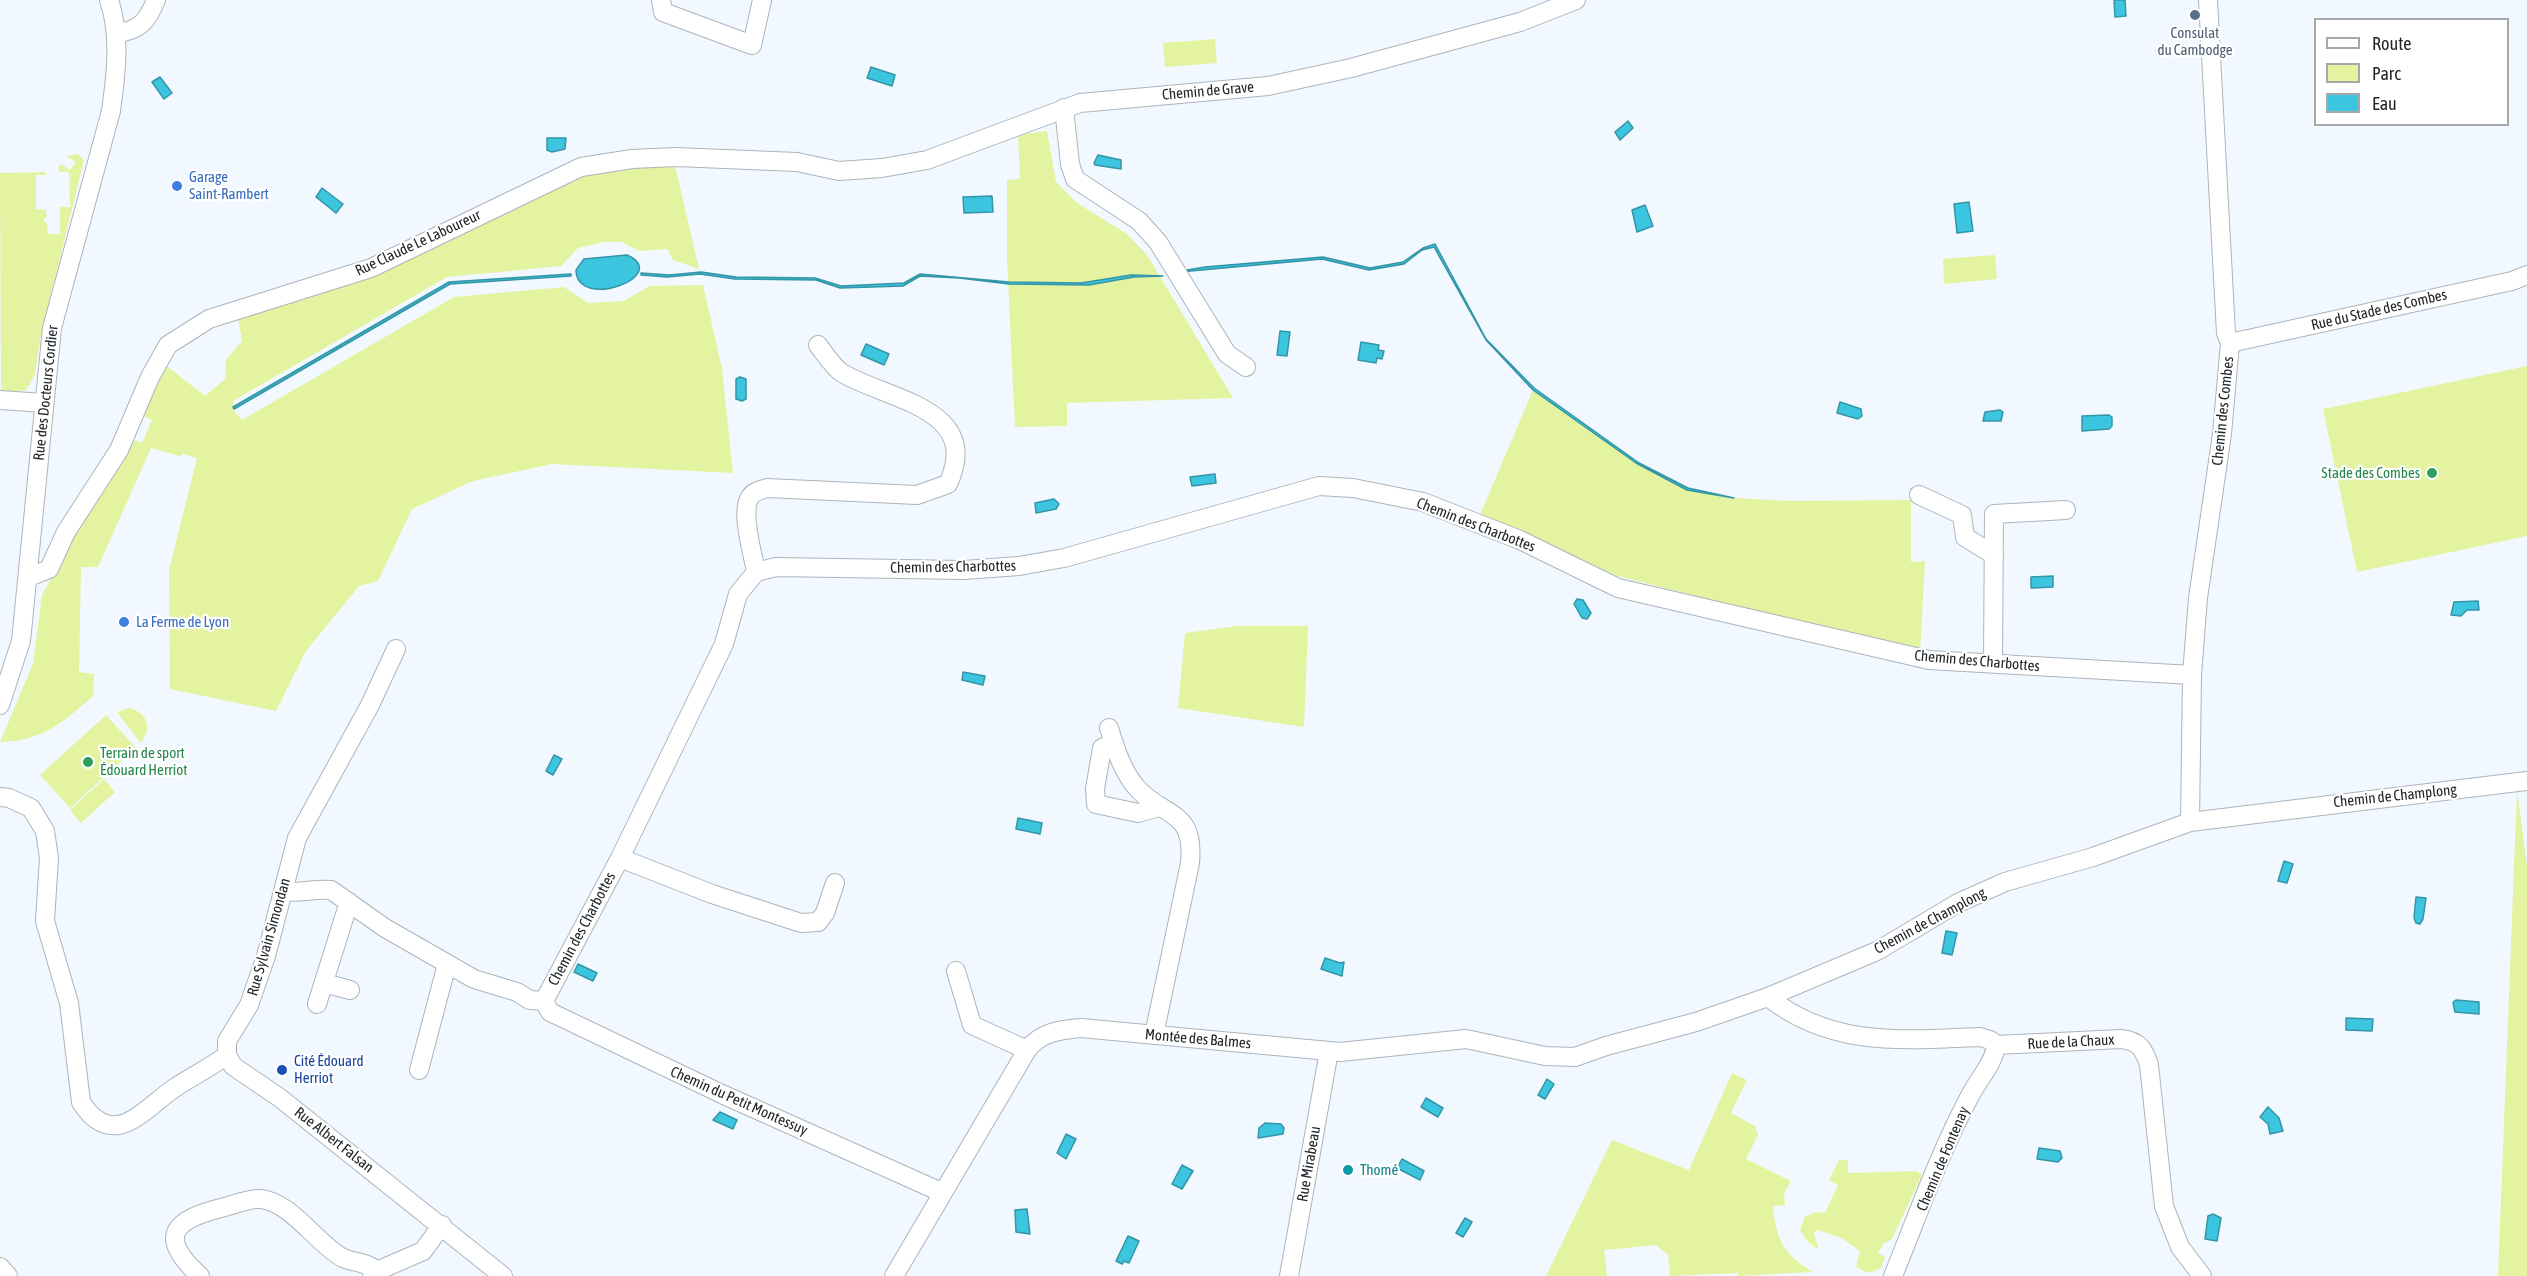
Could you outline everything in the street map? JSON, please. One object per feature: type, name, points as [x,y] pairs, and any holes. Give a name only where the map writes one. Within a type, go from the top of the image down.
[{"type":"street","name":"Rue des Docteurs Cordier","points":[[0,705],[21,640],[52,328],[111,111],[116,77],[116,33],[110,0]]},
{"type":"street","points":[[116,33],[131,32],[140,26],[156,0]]},
{"type":"street","points":[[661,0],[663,12],[752,45],[762,0]]},
{"type":"street","name":"Chemin de Grave","points":[[839,171],[882,168],[927,160],[1080,103],[1268,86],[1351,68],[1520,22],[1576,0]]},
{"type":"street","name":"Chemin des Combes","points":[[2190,822],[2192,675],[2198,598],[2222,434],[2230,343],[2226,333],[2208,0]]},
{"type":"street","points":[[1064,108],[1070,164],[1075,179],[1139,221],[1158,242],[1227,354],[1246,367]]},
{"type":"street","name":"Rue Claude Le Laboureur","points":[[29,577],[49,569],[66,532],[118,450],[150,377],[168,345],[209,320],[371,268],[581,167],[632,159],[676,157],[796,162],[839,171]]},
{"type":"street","name":"Rue du Stade des Combes","points":[[2230,343],[2527,275]]},
{"type":"street","points":[[756,572],[746,515],[749,498],[755,492],[767,488],[917,495],[948,484],[955,470],[957,453],[946,428],[935,414],[840,372],[818,345]]},
{"type":"street","points":[[0,400],[44,403]]},
{"type":"street","name":"Chemin des Charbottes","points":[[544,1001],[620,858],[724,644],[738,594],[756,572],[776,567],[964,570],[1019,566],[1065,558],[1319,486],[1353,488],[1424,502],[1520,540],[1618,588],[1929,660],[2192,675]]},
{"type":"street","points":[[1920,495],[1962,515],[2066,510]]},
{"type":"street","points":[[1993,663],[1994,514]]},
{"type":"street","points":[[1962,515],[1965,537],[1994,555]]},
{"type":"street","name":"Rue Sylvain Simondan","points":[[227,1055],[227,1041],[249,1005],[297,838],[370,705],[396,649]]},
{"type":"street","points":[[1154,1035],[1191,848],[1190,835],[1184,824],[1174,814],[1159,807],[1136,786],[1118,756],[1111,736],[1102,748],[1095,789],[1096,804],[1138,813],[1159,807]]},
{"type":"street","name":"Chemin de Champlong","points":[[1377,1050],[1466,1039],[1545,1056],[1575,1057],[1606,1046],[1696,1022],[1768,997],[1877,951],[1958,903],[2005,882],[2093,857],[2190,822],[2527,781]]},
{"type":"street","points":[[0,797],[9,798],[31,808],[45,831],[49,858],[45,921],[69,1003],[81,1102],[89,1114],[101,1123],[119,1125],[141,1113],[227,1055]]},
{"type":"street","name":"Chemin des Charbottes","points":[[620,858],[712,894],[801,923],[818,922],[825,913],[836,883]]},
{"type":"street","points":[[283,891],[297,894],[320,889],[331,890],[385,928],[474,979],[517,993],[530,1000],[544,1001]]},
{"type":"street","points":[[317,1004],[349,902]]},
{"type":"street","points":[[419,1071],[447,964]]},
{"type":"street","points":[[956,971],[972,1025],[1027,1050]]},
{"type":"street","points":[[324,983],[350,990]]},
{"type":"street","name":"Rue de la Chaux","points":[[1768,997],[1789,1014],[1834,1032],[1863,1038],[1891,1041],[1980,1037],[1996,1045],[2121,1039],[2140,1044],[2149,1065],[2164,1206],[2180,1248],[2202,1276]]},
{"type":"street","name":"Chemin du Petit Montessuy","points":[[544,1001],[550,1012],[638,1055],[941,1192]]},
{"type":"street","name":"Montée des Balmes","points":[[894,1276],[941,1192],[1027,1050],[1035,1040],[1056,1030],[1081,1028],[1329,1051],[1377,1050]]},
{"type":"street","name":"Chemin de Fontenay","points":[[1893,1276],[1962,1111],[1983,1071],[1996,1055],[1996,1045]]},
{"type":"street","name":"Rue Mirabeau","points":[[1288,1276],[1329,1051]]},
{"type":"street","name":"Rue Albert Falsan","points":[[227,1055],[233,1066],[280,1098],[442,1225],[503,1276]]},
{"type":"street","points":[[200,1276],[180,1256],[175,1242],[177,1228],[194,1214],[259,1198],[275,1203],[343,1257],[371,1265],[374,1274],[423,1251],[442,1225]]},
{"type":"street","points":[[0,1267],[8,1276]]},
{"type":"green space","points":[[1215,39],[1217,63],[1165,67],[1163,43]]},
{"type":"green space","points":[[1047,131],[1056,182],[1077,203],[1127,234],[1147,255],[1233,398],[1067,403],[1067,426],[1015,427],[1007,259],[1007,180],[1020,179],[1018,135]]},
{"type":"green space","points":[[78,154],[84,160],[40,339],[35,374],[26,390],[1,393],[0,173],[45,172],[45,175],[36,175],[36,209],[46,210],[47,218],[43,219],[47,224],[48,234],[60,234],[60,207],[70,207],[69,172],[60,172],[58,168],[61,164],[70,170],[76,162],[66,156]]},
{"type":"green space","points":[[674,161],[699,269],[673,260],[667,249],[639,251],[622,242],[604,242],[578,248],[561,266],[447,277],[233,401],[233,410],[242,420],[454,297],[564,287],[588,303],[624,301],[649,286],[703,285],[722,369],[733,473],[552,464],[473,481],[412,509],[378,581],[359,586],[306,651],[276,711],[170,689],[169,570],[197,458],[151,448],[98,567],[81,567],[79,672],[94,674],[93,696],[51,729],[28,738],[0,742],[33,664],[42,595],[128,438],[142,443],[152,420],[139,414],[164,364],[205,396],[225,379],[226,360],[242,341],[238,318],[373,274],[556,185],[604,169]]},
{"type":"green space","points":[[1995,255],[1997,279],[1944,284],[1943,259]]},
{"type":"green space","name":"Stade des Combes","points":[[2527,366],[2527,536],[2357,572],[2323,409]]},
{"type":"green space","points":[[1533,390],[1636,463],[1687,490],[1734,498],[1789,501],[1911,500],[1911,562],[1925,561],[1920,654],[1618,576],[1480,515]]},
{"type":"green space","points":[[1237,626],[1308,626],[1304,727],[1178,708],[1185,633]]},
{"type":"green space","points":[[129,708],[140,713],[146,721],[147,732],[141,743],[117,712]]},
{"type":"green space","name":"Terrain de sport Édouard Herriot","points":[[106,715],[136,748],[70,808],[40,775]]},
{"type":"green space","points":[[104,779],[115,792],[81,823],[70,810]]},
{"type":"green space","points":[[2517,790],[2527,866],[2527,1276],[2498,1276]]},
{"type":"green space","points":[[1732,1073],[1747,1080],[1731,1113],[1755,1126],[1758,1135],[1746,1159],[1791,1181],[1784,1193],[1785,1205],[1773,1206],[1776,1228],[1788,1253],[1813,1272],[1738,1276],[1738,1273],[1670,1276],[1668,1255],[1656,1245],[1604,1250],[1607,1276],[1546,1276],[1612,1140],[1689,1170]]},
{"type":"green space","points":[[1839,1160],[1848,1160],[1848,1173],[1916,1171],[1922,1175],[1892,1239],[1883,1244],[1878,1253],[1885,1257],[1881,1268],[1869,1273],[1856,1267],[1860,1251],[1842,1238],[1817,1230],[1814,1233],[1819,1250],[1807,1241],[1800,1230],[1805,1216],[1817,1212],[1825,1213],[1838,1185],[1829,1180]]},
{"type":"water","points":[[2114,0],[2125,0],[2126,16],[2115,17]]},
{"type":"water","points":[[871,67],[895,75],[892,86],[867,78]]},
{"type":"water","points":[[160,77],[172,93],[164,99],[152,82]]},
{"type":"water","points":[[1628,121],[1633,128],[1620,140],[1615,132]]},
{"type":"water","points":[[547,138],[566,138],[565,149],[552,152],[547,150]]},
{"type":"water","points":[[1098,155],[1121,160],[1121,169],[1095,165]]},
{"type":"water","points":[[322,188],[343,204],[336,213],[316,197]]},
{"type":"water","points":[[992,196],[993,212],[964,213],[963,197]]},
{"type":"water","points":[[1969,202],[1973,231],[1957,233],[1954,204]]},
{"type":"water","points":[[1645,205],[1653,226],[1637,232],[1632,210]]},
{"type":"water","points":[[1435,244],[1486,339],[1534,388],[1639,463],[1688,488],[1734,498],[1687,490],[1636,463],[1533,390],[1486,340],[1434,247],[1422,250],[1404,264],[1369,270],[1322,259],[1169,273],[1205,267],[1323,257],[1370,268],[1403,262],[1423,248]]},
{"type":"water","points":[[627,255],[638,263],[639,272],[631,280],[605,289],[591,288],[580,282],[576,270],[584,259]]},
{"type":"water","points":[[701,272],[736,277],[815,278],[841,286],[904,283],[920,274],[1009,282],[1081,283],[1131,275],[1163,276],[1134,277],[1089,285],[1009,284],[920,276],[903,286],[840,288],[816,280],[735,279],[700,274],[667,277],[641,275],[641,273],[669,275]]},
{"type":"water","points":[[571,274],[571,276],[450,284],[234,409],[233,407],[449,282]]},
{"type":"water","points":[[1280,331],[1290,332],[1287,356],[1277,355]]},
{"type":"water","points":[[1361,342],[1379,345],[1378,350],[1384,351],[1382,359],[1377,358],[1376,363],[1358,360]]},
{"type":"water","points":[[866,344],[889,354],[884,365],[861,355]]},
{"type":"water","points":[[740,377],[746,379],[746,399],[742,401],[736,399],[736,379]]},
{"type":"water","points":[[1840,402],[1861,409],[1862,416],[1858,419],[1837,413]]},
{"type":"water","points":[[2000,410],[2003,412],[2001,421],[1983,421],[1985,412]]},
{"type":"water","points":[[2109,415],[2112,417],[2112,426],[2109,429],[2082,431],[2082,416]]},
{"type":"water","points":[[1215,474],[1216,483],[1192,486],[1190,477]]},
{"type":"water","points":[[1054,499],[1059,504],[1056,509],[1036,513],[1035,503]]},
{"type":"water","points":[[2053,576],[2053,587],[2031,588],[2031,577]]},
{"type":"water","points":[[1577,599],[1583,600],[1591,613],[1587,619],[1582,618],[1574,604]]},
{"type":"water","points":[[2478,601],[2479,610],[2467,610],[2461,616],[2451,615],[2454,602]]},
{"type":"water","points":[[963,672],[985,676],[983,685],[962,680]]},
{"type":"water","points":[[554,755],[562,759],[553,775],[546,771]]},
{"type":"water","points":[[1018,818],[1042,823],[1040,834],[1016,829]]},
{"type":"water","points":[[2284,861],[2293,864],[2287,883],[2278,881]]},
{"type":"water","points":[[2416,897],[2426,898],[2420,924],[2416,923],[2414,918]]},
{"type":"water","points":[[1946,931],[1957,933],[1952,955],[1942,953]]},
{"type":"water","points":[[1325,958],[1340,963],[1344,962],[1342,976],[1321,969]]},
{"type":"water","points":[[578,964],[597,973],[593,981],[574,972]]},
{"type":"water","points":[[2456,1000],[2479,1002],[2479,1014],[2455,1012],[2453,1002]]},
{"type":"water","points":[[2346,1018],[2373,1019],[2372,1031],[2346,1030]]},
{"type":"water","points":[[1547,1079],[1554,1084],[1545,1099],[1538,1095]]},
{"type":"water","points":[[1426,1098],[1443,1108],[1438,1117],[1421,1107]]},
{"type":"water","points":[[2268,1107],[2279,1118],[2283,1131],[2270,1134],[2268,1124],[2260,1117]]},
{"type":"water","points":[[720,1112],[737,1120],[733,1129],[713,1120]]},
{"type":"water","points":[[1265,1123],[1281,1124],[1284,1128],[1283,1134],[1258,1138],[1259,1128]]},
{"type":"water","points":[[1066,1134],[1076,1139],[1066,1159],[1057,1153]]},
{"type":"water","points":[[2039,1148],[2060,1151],[2062,1158],[2058,1162],[2037,1159]]},
{"type":"water","points":[[1402,1159],[1424,1171],[1420,1180],[1397,1168]]},
{"type":"water","points":[[1182,1165],[1193,1171],[1182,1189],[1172,1184]]},
{"type":"water","points":[[1027,1209],[1030,1234],[1016,1232],[1015,1210]]},
{"type":"water","points":[[2213,1214],[2221,1218],[2217,1241],[2205,1239],[2208,1216]]},
{"type":"water","points":[[1465,1218],[1472,1222],[1463,1237],[1456,1233]]},
{"type":"water","points":[[1128,1236],[1139,1241],[1129,1263],[1124,1261],[1122,1264],[1116,1261]]},
{"type":"place","name":"Consulat du Cambodge","points":[[2195,15]]},
{"type":"place","name":"Garage Saint-Rambert","points":[[177,186]]},
{"type":"place","name":"Stade des Combes","points":[[2432,473]]},
{"type":"place","name":"La Ferme de Lyon","points":[[124,622]]},
{"type":"place","name":"Terrain de sport Édouard Herriot","points":[[88,762]]},
{"type":"place","name":"Cité Édouard Herriot","points":[[282,1070]]},
{"type":"place","name":"Thomé","points":[[1348,1170]]}]
